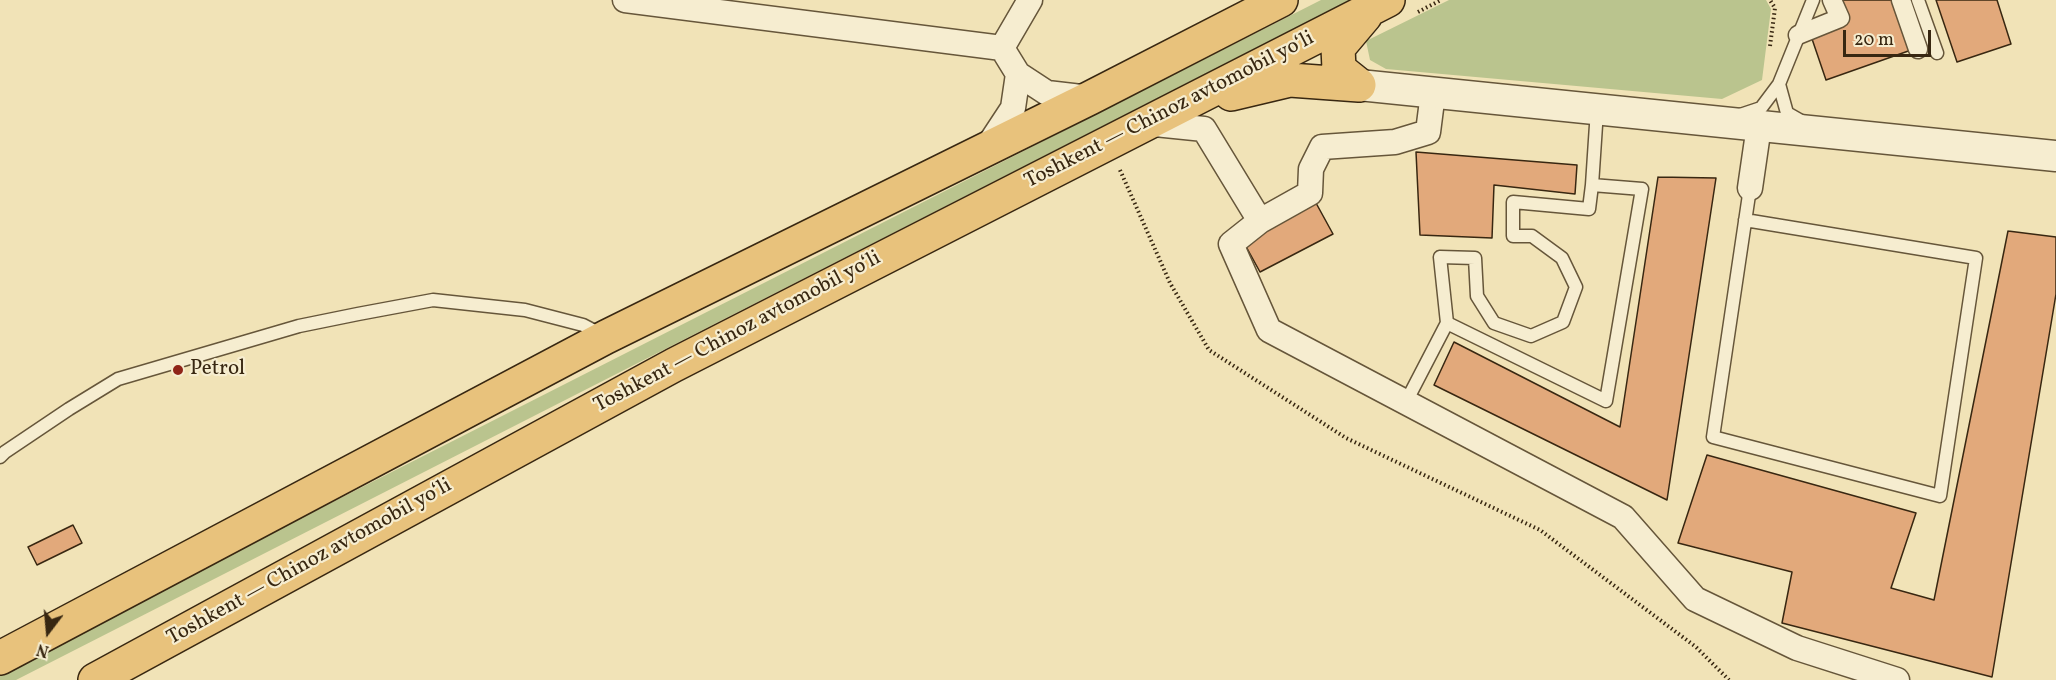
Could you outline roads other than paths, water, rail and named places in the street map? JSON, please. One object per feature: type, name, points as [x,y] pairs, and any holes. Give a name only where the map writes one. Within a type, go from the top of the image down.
[{"type":"highway","points":[[0,658],[606,337],[1090,98],[1281,0]]},
{"type":"highway","points":[[1359,85],[1340,69],[1338,48],[1380,4]]},
{"type":"highway","name":"Toshkent — Chinoz avtomobil yoʻli","points":[[94,680],[674,364],[1380,4]]},
{"type":"highway","points":[[1147,122],[1239,91],[1290,80],[1359,85]]},
{"type":"street","points":[[625,0],[1002,48]]},
{"type":"street","points":[[1002,48],[1030,0]]},
{"type":"street","points":[[1798,35],[1840,18],[1832,0]]},
{"type":"street","points":[[1901,0],[1918,49]]},
{"type":"street","points":[[1002,48],[1018,74],[1047,93],[1090,98]]},
{"type":"street","points":[[986,149],[1013,108],[1018,74]]},
{"type":"street","points":[[1359,85],[2056,156]]},
{"type":"street","points":[[1433,93],[1428,132],[1395,142],[1322,147],[1311,169],[1310,193],[1260,221],[1232,244],[1269,330],[1623,517],[1695,599],[1797,648],[1897,680]]},
{"type":"street","points":[[1147,122],[1204,129],[1260,221]]},
{"type":"street","points":[[1750,188],[1759,126]]},
{"type":"lane","points":[[1717,121],[1761,108],[1779,84],[1813,0]]},
{"type":"lane","points":[[1918,0],[1937,53]]},
{"type":"lane","points":[[1779,84],[1787,113],[1824,132]]},
{"type":"lane","points":[[1406,402],[1447,323],[1440,257],[1475,258],[1477,296],[1494,323],[1530,336],[1563,322],[1576,287],[1562,258],[1532,236],[1513,236],[1513,202],[1589,209],[1597,110]]},
{"type":"lane","points":[[1447,323],[1606,401],[1642,189],[1592,185]]},
{"type":"lane","points":[[1745,220],[1976,258],[1940,496],[1713,437],[1745,220],[1750,188]]},
{"type":"lane","points":[[0,458],[5,452],[60,415],[118,379],[299,326],[358,314],[432,300],[525,310],[583,325],[606,337]]},
{"type":"place","name":"Petrol","points":[[178,370]]}]
